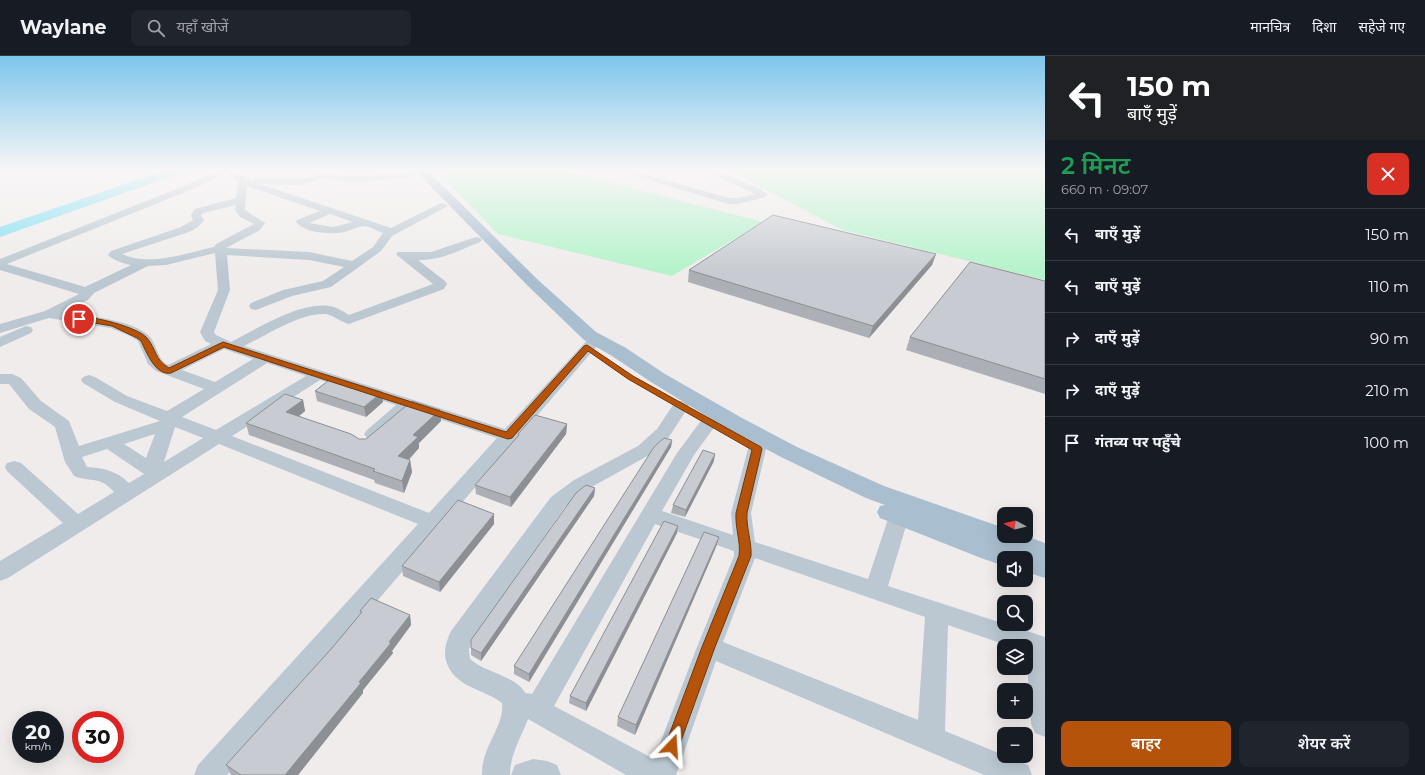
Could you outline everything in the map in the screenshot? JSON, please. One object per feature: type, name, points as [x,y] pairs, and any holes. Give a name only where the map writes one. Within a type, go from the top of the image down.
[{"type":"main road","points":[[441,204],[568,333],[591,343],[789,452],[875,492],[1045,553]]},
{"type":"main road","points":[[449,204],[590,336],[591,343],[630,377],[757,449],[899,516],[997,552]]},
{"type":"main road","points":[[1033,564],[1045,568]]},
{"type":"street","points":[[0,265],[149,204]]},
{"type":"street","points":[[228,204],[199,211],[196,215],[199,222],[193,226],[164,238],[128,246],[114,255],[130,261],[147,262],[219,250],[309,256],[354,265]]},
{"type":"street","points":[[242,204],[242,213],[260,223],[259,226],[224,243],[219,250],[224,290],[207,332],[210,338],[227,346],[508,436]]},
{"type":"street","points":[[311,204],[391,232]]},
{"type":"street","points":[[256,306],[288,294],[327,284],[379,247],[386,236],[391,232],[443,206]]},
{"type":"street","points":[[330,210],[301,222],[303,224],[332,232],[363,222]]},
{"type":"street","points":[[379,247],[418,257],[432,256],[476,240]]},
{"type":"street","points":[[168,371],[309,311],[329,310],[337,312],[346,320],[349,320],[372,310],[440,286],[441,284],[403,254]]},
{"type":"street","points":[[0,329],[49,314],[83,297],[87,292],[147,262]]},
{"type":"street","points":[[0,265],[87,292]]},
{"type":"street","points":[[49,314],[114,324],[144,339],[156,364],[168,371],[216,388]]},
{"type":"street","points":[[0,344],[20,332],[64,316]]},
{"type":"street","points":[[208,775],[591,343]]},
{"type":"street","points":[[72,453],[110,443],[171,421],[216,388],[265,358]]},
{"type":"street","points":[[0,572],[127,493],[155,472],[218,437],[318,375]]},
{"type":"street","points":[[0,378],[12,379],[15,381],[35,405],[63,425],[75,467],[78,470],[107,477],[127,493]]},
{"type":"street","points":[[89,380],[121,399],[171,421],[218,437],[432,522]]},
{"type":"street","points":[[362,443],[408,404]]},
{"type":"street","points":[[654,775],[526,704],[508,692],[466,671],[459,666],[456,658],[456,648],[460,638],[558,502],[573,489],[637,454],[655,441],[681,406]]},
{"type":"street","points":[[155,472],[171,421]]},
{"type":"street","points":[[496,775],[495,762],[514,722],[516,709],[526,704],[651,515],[686,453],[709,422]]},
{"type":"street","points":[[110,443],[155,472]]},
{"type":"street","points":[[662,775],[709,647],[742,565],[746,548],[741,513],[757,449]]},
{"type":"street","points":[[14,467],[77,524]]},
{"type":"street","points":[[651,515],[1042,647],[1045,724]]},
{"type":"street","points":[[875,591],[899,516]]},
{"type":"street","points":[[931,738],[937,612]]},
{"type":"street","points":[[709,647],[1018,775]]},
{"type":"street","points":[[525,775],[533,773],[547,775]]},
{"type":"green space","points":[[469,204],[692,204],[763,222],[672,276],[498,234]]},
{"type":"green space","points":[[792,204],[1045,204],[1045,280],[843,230]]},
{"type":"building","points":[[773,215],[936,254],[873,326],[689,270]]},
{"type":"building","points":[[970,262],[1045,281],[1045,379],[910,337]]},
{"type":"building","points":[[333,377],[382,392],[364,407],[315,391]]},
{"type":"building","points":[[285,394],[303,400],[286,412],[351,434],[359,439],[366,439],[412,401],[440,410],[413,435],[418,437],[398,456],[410,460],[402,481],[373,471],[375,469],[246,423]]},
{"type":"building","points":[[535,415],[567,424],[510,497],[475,485],[519,435],[518,434]]},
{"type":"building","points":[[664,438],[672,440],[529,674],[514,666],[654,447]]},
{"type":"building","points":[[703,450],[715,454],[686,510],[673,505]]},
{"type":"building","points":[[586,485],[595,488],[481,653],[471,648],[471,640],[576,493]]},
{"type":"building","points":[[458,500],[494,514],[439,582],[402,566]]},
{"type":"building","points":[[664,521],[678,526],[586,703],[570,696]]},
{"type":"building","points":[[704,532],[719,537],[636,725],[618,717]]},
{"type":"building","points":[[371,598],[410,615],[389,642],[391,643],[359,682],[361,683],[285,775],[241,775],[226,765],[332,648],[362,612],[360,611]]},
{"type":"waterway","points":[[0,232],[81,204]]},
{"type":"route","points":[[79,319],[114,324],[140,336],[144,339],[156,364],[168,371],[223,344],[508,436],[587,347],[630,377],[757,449],[741,513],[742,531],[746,548],[745,556],[672,746]]}]
